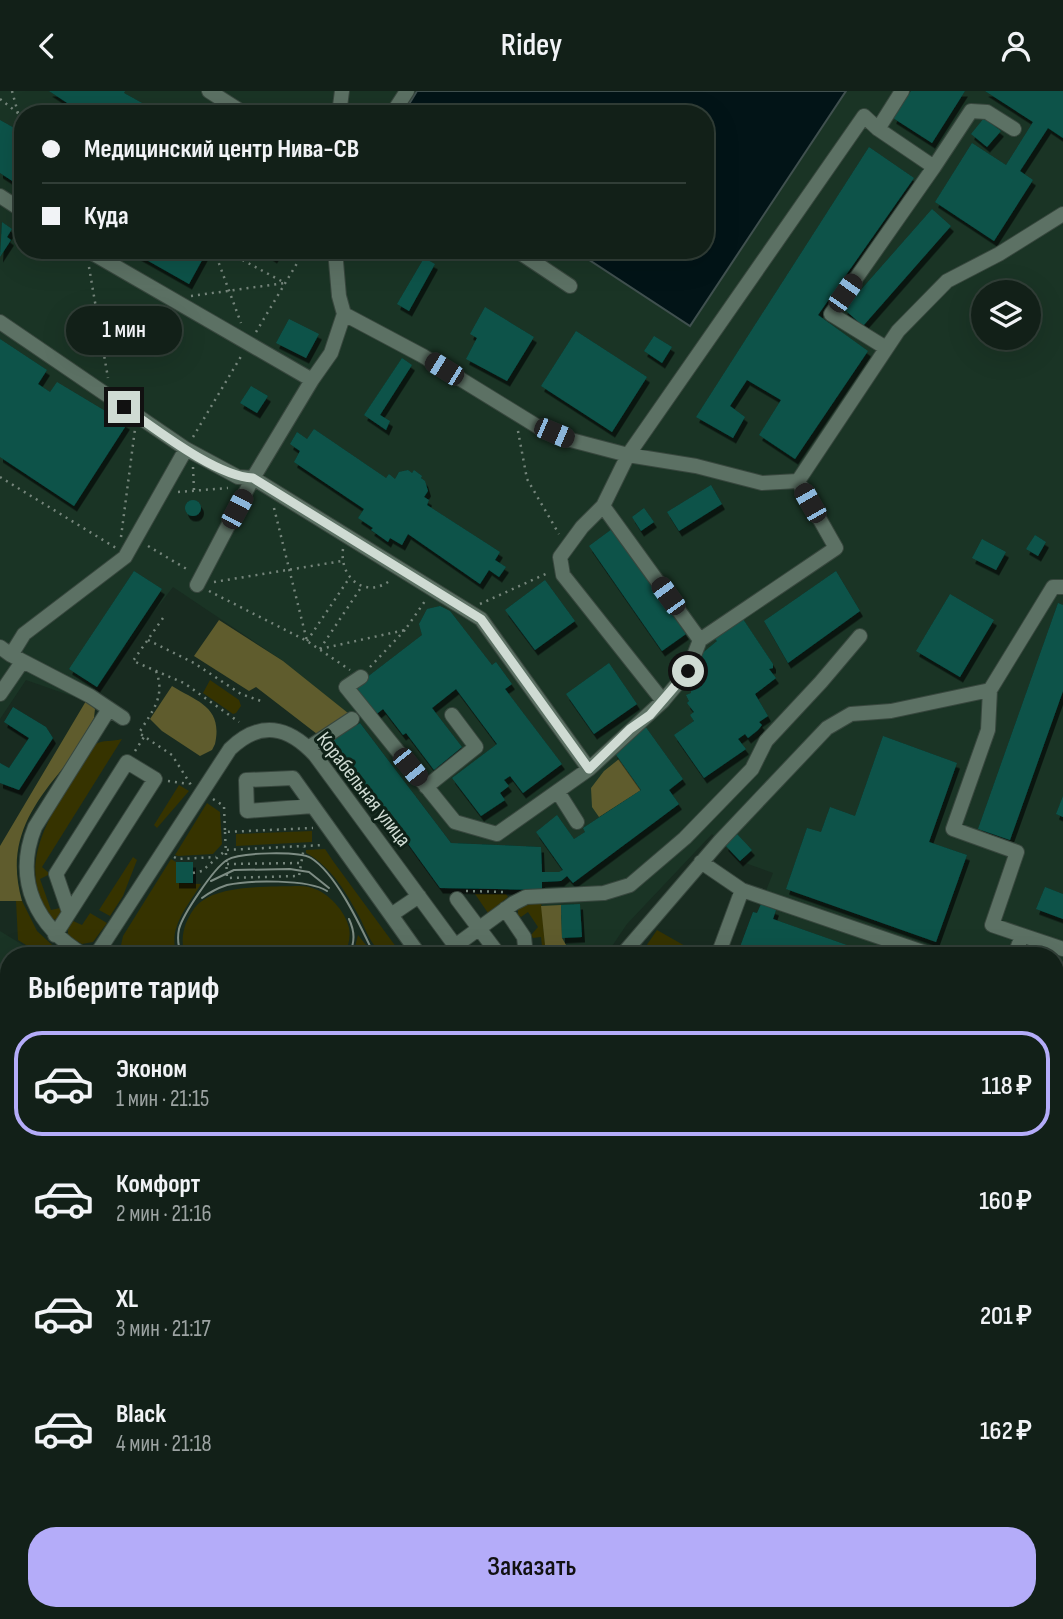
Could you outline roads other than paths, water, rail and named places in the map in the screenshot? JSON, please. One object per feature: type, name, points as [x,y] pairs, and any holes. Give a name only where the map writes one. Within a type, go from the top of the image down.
[{"type":"street","points":[[209,91],[221,105]]},
{"type":"street","points":[[878,129],[902,91]]},
{"type":"street","points":[[887,348],[831,314],[971,111],[988,112],[1014,129]]},
{"type":"street","points":[[663,701],[563,575],[560,557],[582,527],[603,506],[628,454],[866,112],[878,129],[934,167]]},
{"type":"street","points":[[798,481],[898,331],[947,281],[999,254],[1063,214]]},
{"type":"street","points":[[92,259],[170,298],[312,380]]},
{"type":"street","points":[[199,581],[251,482],[331,353],[344,314],[339,296],[336,259]]},
{"type":"street","points":[[530,259],[570,286]]},
{"type":"street","points":[[344,314],[423,356],[540,428],[567,439],[762,483],[798,481]]},
{"type":"street","points":[[0,323],[189,451],[238,477],[269,488],[481,619],[589,769]]},
{"type":"street","points":[[0,694],[11,655],[24,634],[125,557],[128,537],[189,451]]},
{"type":"street","points":[[361,677],[346,687],[455,822],[498,834],[589,769],[630,729],[650,715],[688,671],[700,641],[836,548],[798,481]]},
{"type":"street","points":[[603,506],[700,641]]},
{"type":"street","points":[[1057,947],[992,925],[1017,852],[953,829],[988,730],[990,690],[1053,587],[1063,587]]},
{"type":"street","points":[[462,947],[479,928],[526,897],[604,893],[630,885],[685,838],[752,769],[766,741],[860,636]]},
{"type":"street","points":[[11,655],[123,718]]},
{"type":"street","points":[[629,947],[701,862],[827,728],[851,714],[891,711],[990,690]]},
{"type":"street","points":[[72,947],[55,935],[40,915],[32,898],[27,864],[30,842],[42,816],[109,709]]},
{"type":"street","points":[[426,787],[475,747],[452,715]]},
{"type":"street","points":[[308,748],[352,719]]},
{"type":"street","name":"Корабельная улица","points":[[101,947],[230,748],[247,735],[272,730],[296,737],[325,767],[455,947]]},
{"type":"street","points":[[55,935],[155,779],[127,762],[56,874],[69,912]]},
{"type":"street","points":[[313,806],[247,811],[246,780],[293,778],[414,947]]},
{"type":"street","points":[[558,792],[577,822]]},
{"type":"street","points":[[701,862],[741,890],[908,947]]},
{"type":"street","points":[[721,947],[741,890]]},
{"type":"street","points":[[458,895],[493,947]]},
{"type":"street","points":[[391,915],[419,896]]},
{"type":"street","points":[[511,905],[524,937],[525,947]]},
{"type":"street","points":[[1018,947],[1022,935]]},
{"type":"tram line","points":[[179,947],[179,929],[186,913],[221,865],[234,857],[283,853],[311,858],[320,865],[345,898],[370,946]]},
{"type":"tram line","points":[[211,881],[234,870],[290,869],[309,872],[329,888]]},
{"type":"tram line","points":[[202,898],[227,885],[249,882],[306,884],[327,891]]},
{"type":"tram line","points":[[349,919],[353,937],[352,947]]}]
